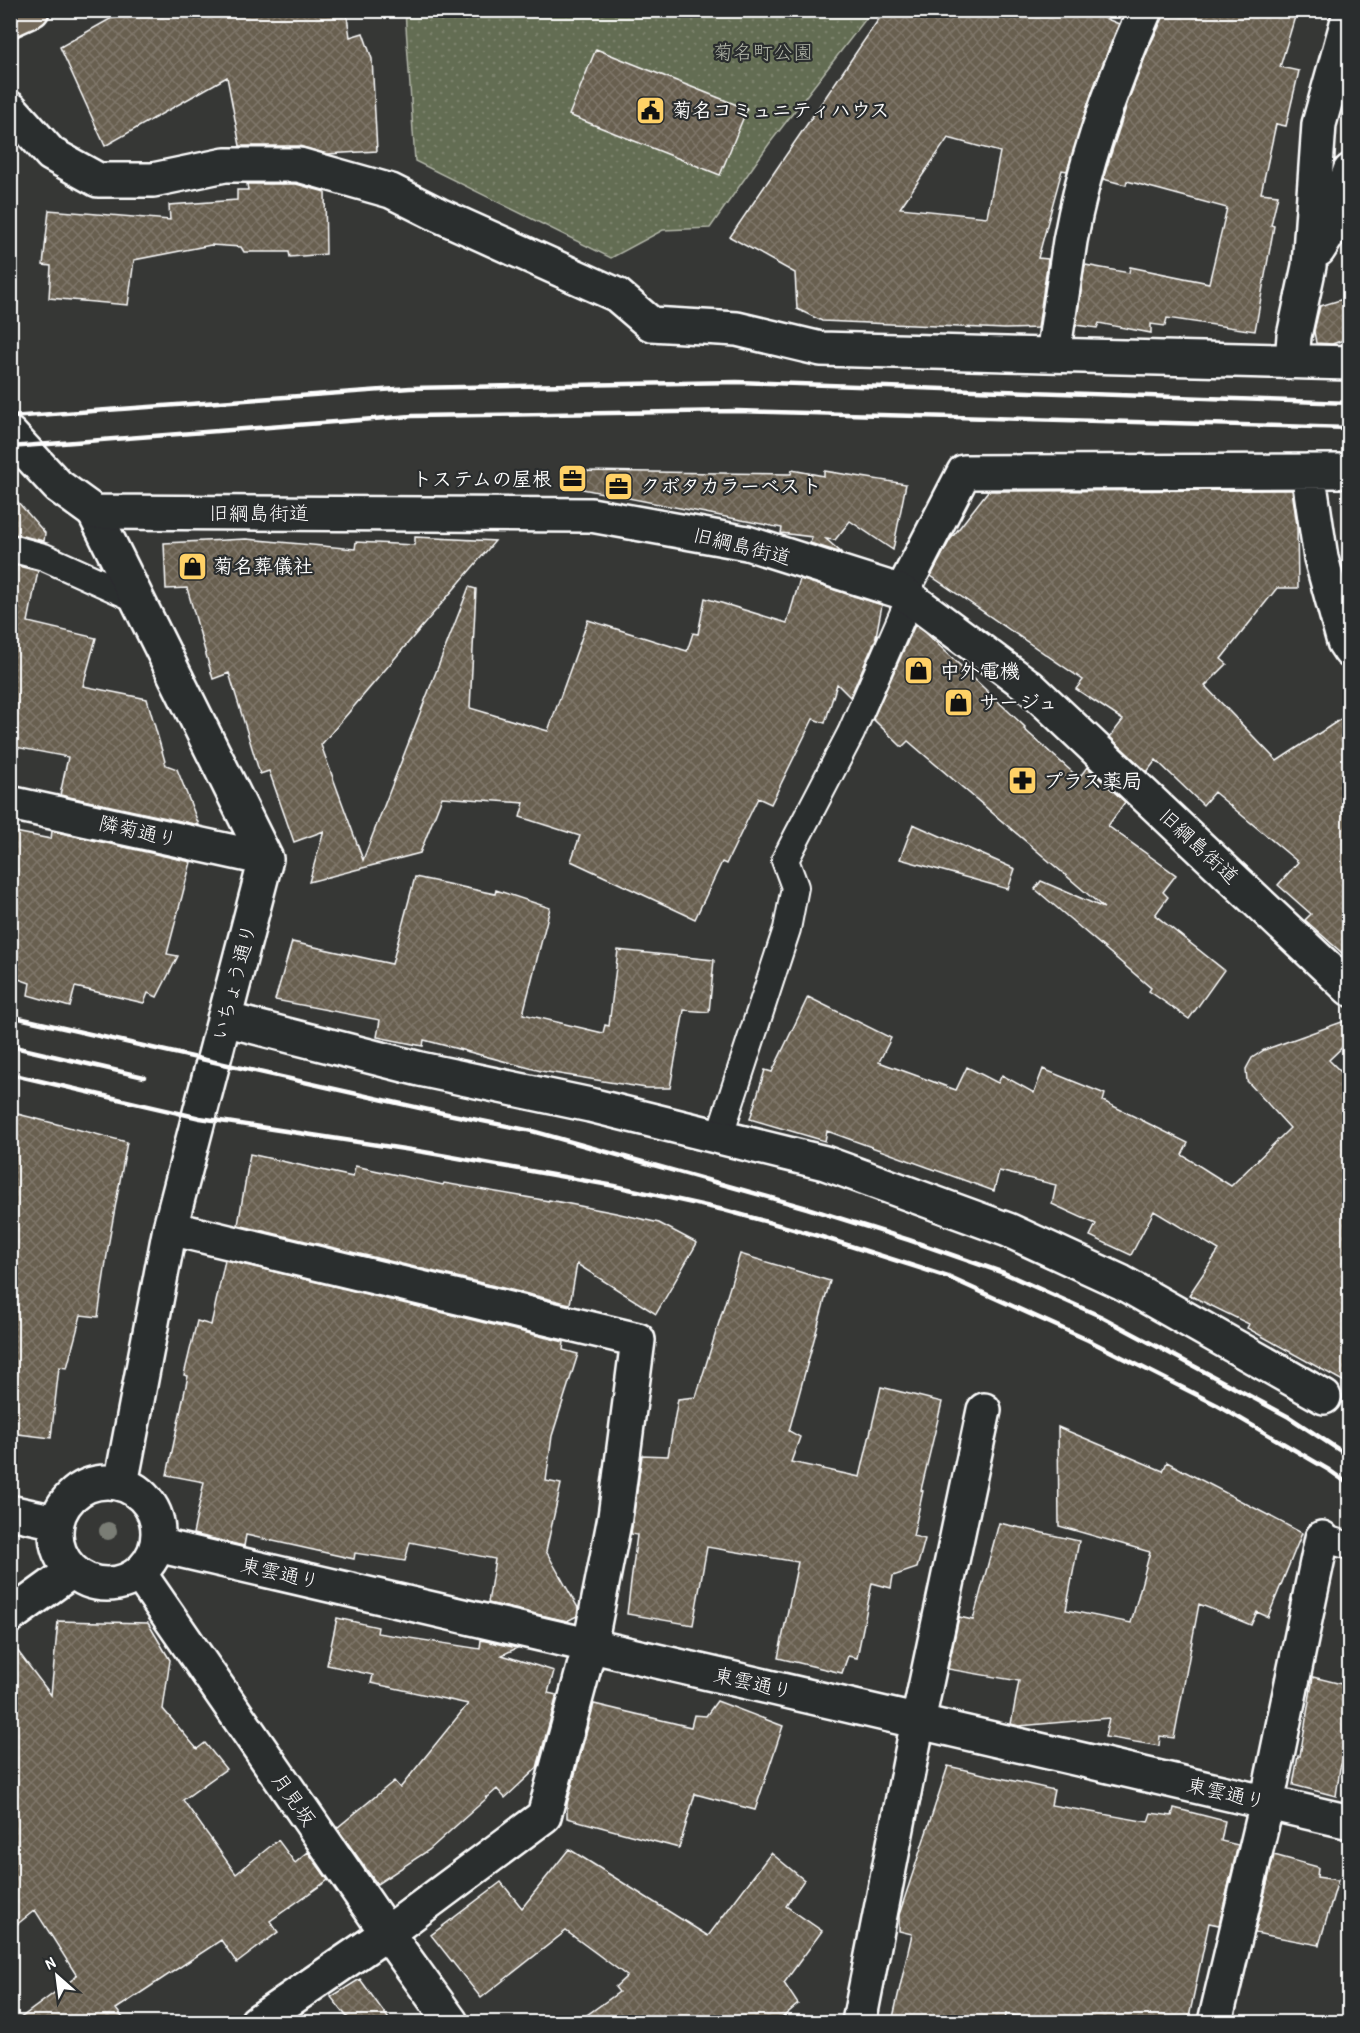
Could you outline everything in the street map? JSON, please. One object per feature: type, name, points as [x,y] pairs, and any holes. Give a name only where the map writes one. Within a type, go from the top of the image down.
[{"type":"street","points":[[1053,355],[1071,240],[1095,141],[1123,60],[1144,10]]},
{"type":"street","points":[[1292,361],[1294,336],[1309,266],[1319,124],[1350,13]]},
{"type":"street","points":[[10,108],[51,154],[98,180],[153,180],[225,165],[298,165],[391,191],[617,295],[651,324],[736,329],[821,349],[1350,363]]},
{"type":"street","points":[[1309,266],[1327,236],[1350,171]]},
{"type":"street","points":[[10,434],[58,486],[94,512],[267,860]]},
{"type":"street","points":[[1308,471],[1321,558],[1344,642],[1350,651]]},
{"type":"street","points":[[906,595],[964,472],[1350,471]]},
{"type":"street","name":"旧綱島街道","points":[[94,512],[591,515],[747,543],[906,595],[1030,687],[1350,989]]},
{"type":"street","name":"隣菊通り","points":[[10,802],[267,860]]},
{"type":"street","name":"いちょう通り","points":[[121,1484],[170,1228],[267,860]]},
{"type":"street","points":[[224,1019],[420,1069],[590,1105],[825,1163],[1008,1230],[1121,1282],[1324,1397]]},
{"type":"street","points":[[170,1228],[638,1340],[615,1517],[590,1646],[544,1816],[387,1934],[257,2022]]},
{"type":"street","points":[[859,2022],[918,1721],[984,1410]]},
{"type":"street","points":[[107,1482],[121,1484],[137,1491],[148,1502],[155,1515],[158,1530],[157,1545],[150,1561],[139,1573],[112,1584],[98,1584],[84,1579],[63,1561],[55,1535],[56,1522],[63,1506],[75,1493],[89,1485],[107,1482]]},
{"type":"street","points":[[10,1512],[56,1522]]},
{"type":"street","points":[[1215,2022],[1267,1803],[1336,1542]]},
{"type":"street","name":"東雲通り","points":[[157,1545],[1350,1821]]},
{"type":"street","points":[[10,1616],[72,1571]]},
{"type":"street","name":"月見坂","points":[[139,1573],[387,1934],[452,2022]]},
{"type":"lane","points":[[10,548],[44,557],[137,599]]},
{"type":"lane","points":[[719,1137],[787,929],[795,887],[785,860],[851,732],[906,595]]},
{"type":"green space","name":"菊名町公園","points":[[405,11],[872,11],[769,144],[710,228],[663,230],[611,258],[415,161]]},
{"type":"building","points":[[126,10],[346,10],[350,37],[363,33],[372,59],[377,151],[327,154],[299,146],[240,146],[227,77],[105,146],[60,47]]},
{"type":"building","points":[[885,10],[1085,10],[1119,24],[1093,89],[1067,171],[1062,170],[1038,258],[1048,259],[1038,328],[1005,329],[822,321],[797,309],[795,273],[730,237]],"holes":[[[948,138],[1000,152],[987,217],[900,208]]]},
{"type":"building","points":[[1167,10],[1297,10],[1280,67],[1299,71],[1286,126],[1276,124],[1261,193],[1278,195],[1271,225],[1274,226],[1255,331],[1167,318],[1165,326],[1151,324],[1151,333],[1099,323],[1097,328],[1076,325],[1085,265],[1129,273],[1130,267],[1209,283],[1227,208],[1127,181],[1126,185],[1103,179],[1128,101],[1150,45]]},
{"type":"building","points":[[596,49],[747,109],[720,175],[569,115]]},
{"type":"building","points":[[247,184],[296,184],[325,192],[326,254],[290,257],[289,252],[244,252],[241,247],[211,245],[134,260],[128,305],[49,298],[51,266],[43,265],[49,210],[170,220],[169,205],[237,200],[237,190],[248,190]]},
{"type":"building","points":[[1350,297],[1350,338],[1332,344],[1316,343],[1314,331],[1320,306]]},
{"type":"building","points":[[792,470],[824,476],[824,471],[906,484],[893,550],[850,521],[835,540],[826,539],[842,553],[810,543],[812,537],[781,533],[782,528],[582,489],[584,471],[791,474]]},
{"type":"building","points":[[1292,490],[1297,526],[1298,588],[1277,588],[1221,659],[1227,664],[1205,686],[1277,761],[1350,713],[1350,960],[1305,920],[1311,914],[1278,885],[1298,862],[1214,792],[1203,805],[1156,760],[1147,772],[1110,737],[1123,720],[1076,689],[1083,680],[931,576],[950,540],[988,491]]},
{"type":"building","points":[[10,493],[45,533],[44,541],[10,533]]},
{"type":"building","points":[[415,537],[495,541],[321,745],[363,860],[469,587],[476,589],[470,708],[548,731],[588,620],[687,651],[693,633],[698,634],[705,598],[787,623],[800,579],[882,605],[876,636],[878,634],[850,697],[837,684],[825,723],[813,719],[771,804],[758,798],[726,864],[722,862],[695,919],[571,861],[580,836],[520,817],[524,803],[442,797],[420,853],[309,882],[324,831],[294,842],[269,771],[260,774],[229,673],[213,679],[187,588],[166,589],[164,543],[246,539],[355,549],[356,542],[415,545]]},
{"type":"building","points":[[10,564],[38,571],[28,622],[96,638],[83,686],[147,699],[166,765],[177,769],[199,825],[60,795],[68,757],[10,746]]},
{"type":"building","points":[[915,625],[1079,778],[1087,767],[1125,802],[1108,826],[1176,875],[1163,892],[1168,897],[1155,915],[1224,970],[1189,1019],[1149,991],[1151,988],[1035,889],[1041,881],[1104,908],[908,741],[902,747],[873,719]]},
{"type":"building","points":[[913,824],[1015,869],[1008,889],[900,859]]},
{"type":"building","points":[[10,831],[51,839],[52,831],[191,862],[167,954],[178,956],[157,997],[148,993],[144,1003],[75,987],[70,1007],[28,995],[30,983],[10,976]]},
{"type":"building","points":[[415,877],[495,894],[496,890],[550,908],[523,1014],[603,1033],[605,1025],[609,1026],[618,950],[714,960],[709,1012],[684,1010],[670,1088],[646,1088],[541,1071],[424,1040],[423,1046],[377,1037],[380,1020],[275,1000],[292,942],[392,964]]},
{"type":"building","points":[[808,997],[891,1038],[879,1062],[956,1090],[967,1067],[998,1083],[1002,1075],[1034,1093],[1043,1069],[1105,1094],[1103,1101],[1188,1143],[1182,1155],[1231,1186],[1290,1128],[1247,1081],[1246,1069],[1252,1058],[1264,1050],[1350,1019],[1350,1040],[1329,1060],[1350,1081],[1350,1385],[1247,1328],[1249,1324],[1189,1295],[1219,1250],[1154,1211],[1131,1255],[1090,1236],[1096,1224],[1052,1204],[1056,1185],[999,1171],[994,1191],[827,1131],[825,1141],[750,1119],[765,1070],[772,1072]]},
{"type":"building","points":[[10,1112],[127,1142],[98,1317],[81,1315],[67,1368],[59,1367],[51,1438],[10,1433]]},
{"type":"building","points":[[250,1154],[353,1177],[355,1166],[443,1185],[444,1183],[616,1213],[659,1223],[697,1243],[656,1314],[577,1264],[570,1304],[238,1225]]},
{"type":"building","points":[[740,1254],[830,1281],[789,1431],[800,1437],[791,1462],[860,1477],[881,1387],[942,1402],[921,1490],[923,1491],[913,1536],[925,1539],[917,1568],[893,1576],[891,1588],[872,1583],[857,1658],[848,1656],[842,1673],[778,1658],[798,1562],[707,1547],[693,1625],[627,1614],[637,1535],[631,1534],[642,1455],[668,1456],[678,1399],[696,1397]]},
{"type":"building","points":[[225,1260],[564,1342],[563,1350],[578,1354],[552,1436],[546,1481],[561,1484],[546,1551],[578,1608],[577,1616],[567,1621],[488,1603],[495,1559],[410,1542],[405,1561],[355,1553],[354,1559],[246,1535],[244,1546],[193,1534],[204,1482],[167,1475],[188,1376],[184,1375],[197,1321],[211,1325]]},
{"type":"building","points":[[1058,1427],[1163,1471],[1167,1462],[1302,1533],[1268,1617],[1257,1612],[1251,1625],[1199,1604],[1174,1738],[1160,1736],[1159,1746],[1105,1737],[1109,1718],[1019,1726],[1011,1724],[1019,1681],[948,1669],[959,1617],[973,1620],[999,1523],[1079,1541],[1066,1610],[1131,1623],[1150,1552],[1059,1526]]},
{"type":"building","points":[[337,1618],[378,1627],[377,1633],[480,1649],[481,1640],[517,1648],[502,1655],[554,1671],[548,1693],[557,1695],[537,1768],[505,1798],[497,1789],[485,1797],[487,1798],[429,1850],[377,1884],[337,1828],[394,1781],[400,1788],[468,1704],[371,1683],[373,1675],[327,1665]]},
{"type":"building","points":[[58,1621],[148,1623],[170,1660],[163,1709],[197,1749],[205,1743],[226,1769],[183,1800],[236,1874],[278,1840],[295,1863],[308,1852],[328,1880],[270,1921],[278,1932],[237,1963],[221,1940],[116,2009],[126,2022],[15,2022],[77,1976],[35,1910],[10,1930],[10,1641],[51,1695]]},
{"type":"building","points":[[1313,1677],[1350,1686],[1350,1738],[1340,1768],[1336,1796],[1293,1785]]},
{"type":"building","points":[[717,1701],[783,1726],[755,1810],[695,1794],[679,1848],[567,1818],[567,1804],[594,1704],[691,1727],[694,1715],[706,1716]]},
{"type":"building","points":[[948,1766],[1054,1790],[1051,1805],[1148,1822],[1151,1813],[1172,1816],[1174,1808],[1225,1821],[1221,1841],[1238,1845],[1219,1925],[1209,1923],[1188,2022],[1049,2022],[1006,2014],[1005,2022],[892,2022],[912,1934],[899,1931],[899,1915]]},
{"type":"building","points":[[569,1849],[708,1936],[771,1853],[804,1880],[786,1906],[822,1931],[784,1983],[798,2004],[777,2022],[577,2022],[619,1992],[615,1987],[627,1976],[566,1931],[481,1998],[431,1935],[501,1882],[522,1908]]},
{"type":"building","points":[[1274,1855],[1318,1867],[1317,1877],[1338,1880],[1319,1945],[1255,1933]]},
{"type":"building","points":[[360,1979],[391,2022],[351,2022],[331,1997]]},
{"type":"railway","points":[[10,417],[410,388],[737,382],[1350,403]]},
{"type":"railway","points":[[10,447],[412,416],[737,411],[1350,428]]},
{"type":"railway","points":[[10,1016],[532,1131],[807,1208],[909,1240],[1004,1273],[1100,1316],[1289,1417],[1350,1457]]},
{"type":"railway","points":[[10,1046],[144,1077]]},
{"type":"railway","points":[[10,1074],[200,1118],[424,1152],[615,1186],[724,1210],[822,1237],[948,1277],[1088,1340],[1217,1405],[1329,1470],[1350,1485]]},
{"type":"place","name":"菊名コミュニティハウス","points":[[651,110]]},
{"type":"place","name":"トステムの屋根","points":[[573,479]]},
{"type":"place","name":"クボタカラーベスト","points":[[619,486]]},
{"type":"place","name":"菊名葬儀社","points":[[192,566]]},
{"type":"place","name":"中外電機","points":[[919,671]]},
{"type":"place","name":"サージュ","points":[[958,702]]},
{"type":"place","name":"プラス薬局","points":[[1022,781]]}]
